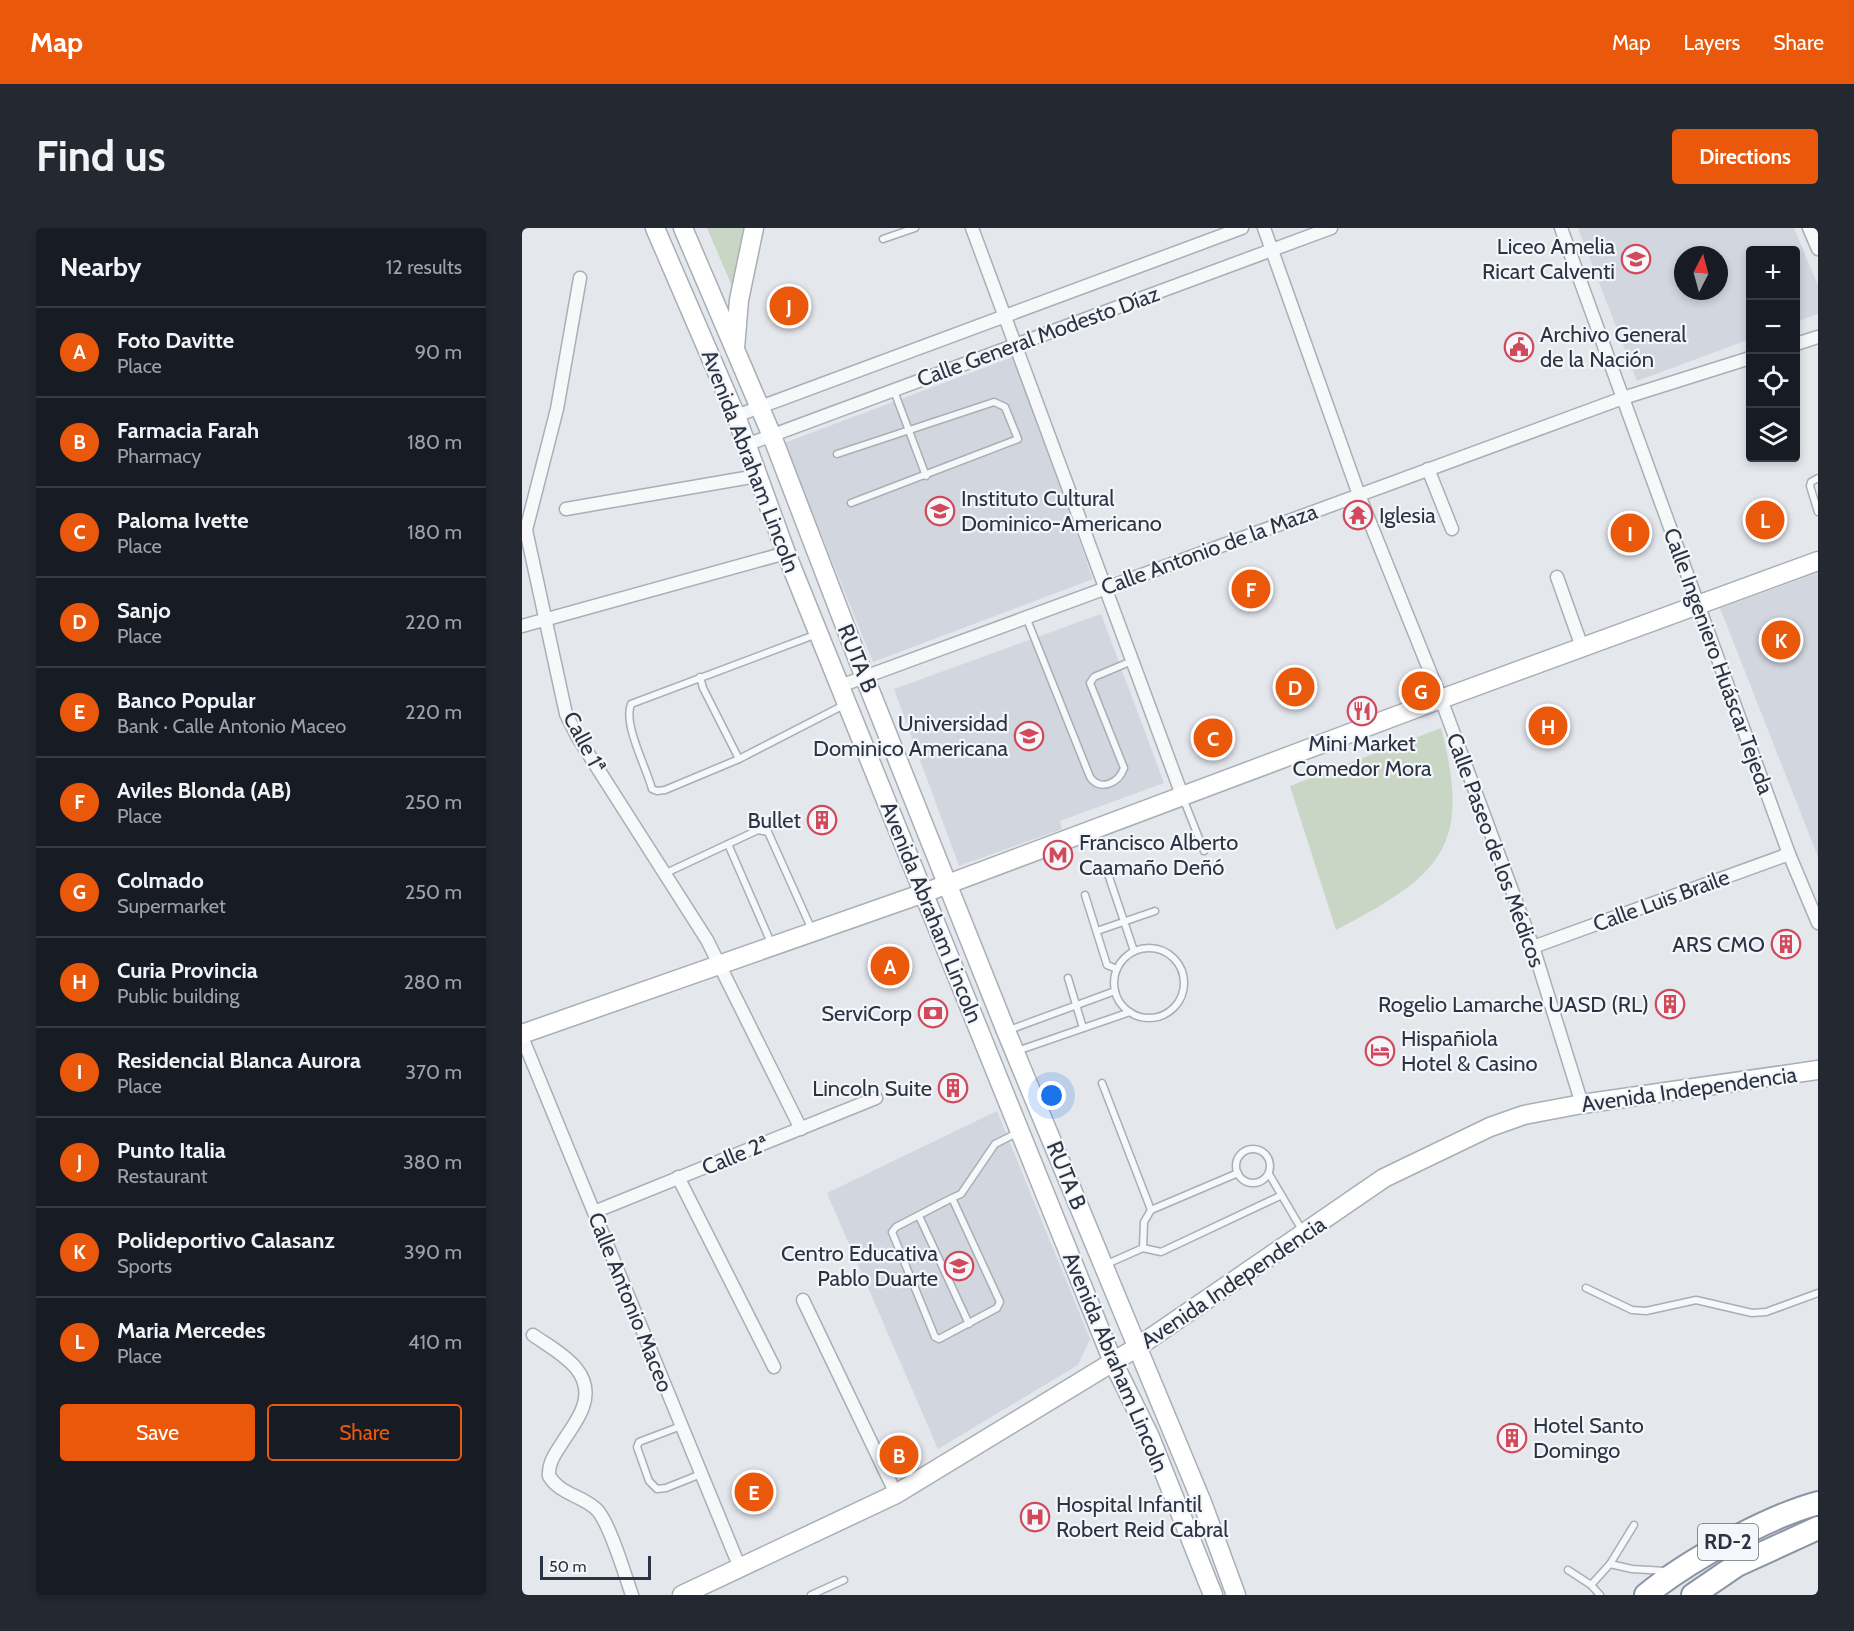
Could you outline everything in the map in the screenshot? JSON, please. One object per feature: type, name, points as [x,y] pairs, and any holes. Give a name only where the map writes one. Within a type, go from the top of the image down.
[{"type":"highway","name":"RD-2","points":[[1646,1595],[1678,1572],[1731,1541],[1818,1503]]},
{"type":"highway","name":"RD-2","points":[[1694,1595],[1737,1565],[1818,1528]]},
{"type":"main road","name":"Avenida Abraham Lincoln","points":[[655,228],[736,416],[786,553],[1113,1362],[1150,1437],[1213,1595]]},
{"type":"main road","name":"Avenida Abraham Lincoln","points":[[683,228],[772,436],[864,678],[1103,1265]]},
{"type":"main road","points":[[735,353],[739,300],[755,228]]},
{"type":"main road","points":[[522,1035],[947,885],[1182,795],[1818,561]]},
{"type":"main road","name":"Avenida Independencia","points":[[682,1595],[896,1494],[1136,1348],[1384,1178],[1490,1127],[1524,1115],[1582,1104],[1818,1070]]},
{"type":"main road","name":"Avenida Abraham Lincoln","points":[[1136,1348],[1203,1505],[1236,1595]]},
{"type":"street","points":[[972,228],[1014,345],[1107,587],[1182,795]]},
{"type":"street","name":"Calle General Modesto Díaz","points":[[736,416],[1242,228]]},
{"type":"street","name":"Calle Paseo de los Médicos","points":[[1264,228],[1359,495],[1441,699],[1533,947],[1582,1104]]},
{"type":"street","name":"Calle General Modesto Díaz","points":[[746,445],[1331,228]]},
{"type":"street","name":"Calle Ingeniero Huáscar Tejeda","points":[[1561,228],[1789,854],[1818,923]]},
{"type":"street","points":[[1809,228],[1818,249]]},
{"type":"street","name":"Calle 1ª","points":[[579,278],[557,409],[528,499],[526,530],[568,719],[666,873],[720,964],[801,1129]]},
{"type":"street","points":[[1800,343],[1818,337]]},
{"type":"street","name":"Calle Antonio de la Maza","points":[[844,695],[864,678],[1025,616],[1623,398],[1746,359]]},
{"type":"street","points":[[1428,469],[1452,528]]},
{"type":"street","points":[[566,509],[757,476]]},
{"type":"street","points":[[522,626],[786,553]]},
{"type":"street","points":[[1557,578],[1582,647]]},
{"type":"street","name":"Calle Luis Braile","points":[[1533,947],[1789,854]]},
{"type":"street","name":"Calle Antonio Maceo","points":[[522,1035],[740,1568]]},
{"type":"street","name":"Calle 2ª","points":[[594,1212],[876,1098]]},
{"type":"street","points":[[678,1177],[774,1367]]},
{"type":"street","points":[[803,1300],[896,1494]]},
{"type":"street","points":[[533,1335],[576,1366],[584,1382],[586,1394],[583,1408],[551,1459],[549,1476],[566,1492],[597,1509],[604,1521],[632,1595]]},
{"type":"lane","points":[[883,239],[915,228]]},
{"type":"lane","name":"RUTA B","points":[[735,353],[1136,1348]]},
{"type":"lane","points":[[894,390],[926,476]]},
{"type":"lane","points":[[837,454],[994,402],[1005,407],[1018,439],[851,503]]},
{"type":"lane","points":[[1818,478],[1811,482],[1810,486],[1818,512]]},
{"type":"lane","points":[[1025,616],[1090,777],[1096,785],[1102,786],[1117,779],[1124,768],[1090,684],[1094,677],[1133,660]]},
{"type":"lane","points":[[819,633],[631,704],[628,711],[629,723],[652,789],[665,790],[739,759],[844,695]]},
{"type":"lane","points":[[700,677],[703,688],[739,759]]},
{"type":"lane","points":[[1182,795],[1204,851]]},
{"type":"lane","points":[[666,873],[758,830],[768,832],[813,932]]},
{"type":"lane","points":[[728,844],[772,946]]},
{"type":"lane","points":[[1107,871],[1134,951]]},
{"type":"lane","points":[[1085,895],[1107,965],[1117,969]]},
{"type":"lane","points":[[1097,931],[1155,911]]},
{"type":"lane","points":[[1166,949],[1180,967],[1184,978],[1183,991],[1178,1003],[1168,1012],[1156,1017],[1142,1017],[1130,1012],[1120,1003],[1115,991],[1117,969],[1134,951],[1166,949]]},
{"type":"lane","points":[[1068,978],[1083,1028]]},
{"type":"lane","points":[[1006,1031],[1115,991]]},
{"type":"lane","points":[[1015,1052],[1130,1012]]},
{"type":"lane","points":[[1102,1083],[1151,1210]]},
{"type":"lane","points":[[952,1198],[1000,1302],[997,1308],[944,1339],[935,1337],[892,1232],[969,1186],[995,1144],[1020,1131]]},
{"type":"lane","points":[[1238,1173],[1238,1158],[1251,1149],[1261,1151],[1269,1158],[1269,1174],[1304,1233]]},
{"type":"lane","points":[[1143,1248],[1144,1222],[1151,1210],[1238,1173]]},
{"type":"lane","points":[[1238,1173],[1251,1183],[1261,1181],[1269,1174]]},
{"type":"lane","points":[[1103,1265],[1143,1248],[1161,1252],[1280,1196]]},
{"type":"lane","points":[[919,1216],[969,1324]]},
{"type":"lane","points":[[1586,1288],[1632,1310],[1646,1311],[1696,1300],[1752,1313],[1766,1312],[1818,1293]]},
{"type":"lane","points":[[682,1425],[639,1442],[637,1447],[649,1481],[657,1489],[666,1488],[702,1474]]},
{"type":"lane","points":[[1179,1513],[1203,1505]]},
{"type":"lane","points":[[1591,1585],[1610,1564],[1634,1525]]},
{"type":"lane","points":[[1610,1564],[1632,1569],[1678,1572]]},
{"type":"lane","points":[[1568,1570],[1591,1585],[1600,1595]]},
{"type":"lane","points":[[811,1595],[844,1580]]},
{"type":"shaded area","points":[[1578,228],[1794,228],[1818,285],[1818,314],[1800,321],[1800,246],[1746,246],[1746,340],[1637,381]]},
{"type":"shaded area","name":"Instituto Cultural Dominico-Americano","points":[[1013,357],[1093,579],[873,662],[784,443]]},
{"type":"shaded area","points":[[1818,573],[1818,857],[1720,608]]},
{"type":"shaded area","name":"Universidad Dominico Americana","points":[[1101,614],[1164,783],[1060,821],[1062,829],[959,866],[894,689]]},
{"type":"shaded area","name":"Centro Educativa Pablo Duarte","points":[[997,1111],[1090,1339],[1078,1365],[938,1449],[827,1193]]},
{"type":"green space","points":[[707,228],[746,228],[735,293]]},
{"type":"green space","points":[[1441,728],[1450,769],[1453,803],[1449,831],[1439,854],[1423,874],[1400,893],[1336,930],[1290,786]]},
{"type":"place","name":"Liceo Amelia Ricart Calventi","points":[[1636,259]]},
{"type":"place","name":"Punto Italia","points":[[789,306]]},
{"type":"place","name":"Archivo General de la Nación","points":[[1519,347]]},
{"type":"place","name":"Instituto Cultural Dominico-Americano","points":[[940,511]]},
{"type":"place","name":"Iglesia","points":[[1358,515]]},
{"type":"place","name":"Maria Mercedes","points":[[1765,520]]},
{"type":"place","name":"Residencial Blanca Aurora","points":[[1630,533]]},
{"type":"place","name":"Aviles Blonda (AB)","points":[[1251,589]]},
{"type":"place","name":"Polideportivo Calasanz","points":[[1781,640]]},
{"type":"place","name":"Sanjo","points":[[1295,687]]},
{"type":"place","name":"Colmado","points":[[1421,691]]},
{"type":"place","name":"Mini Market Comedor Mora","points":[[1362,711]]},
{"type":"place","name":"Curia Provincia","points":[[1548,726]]},
{"type":"place","name":"Universidad Dominico Americana","points":[[1029,736]]},
{"type":"place","name":"Paloma Ivette","points":[[1213,738]]},
{"type":"place","name":"Bullet","points":[[822,820]]},
{"type":"place","name":"Francisco Alberto Caamaño Deñó","points":[[1058,855]]},
{"type":"place","name":"ARS CMO","points":[[1786,944]]},
{"type":"place","name":"Foto Davitte","points":[[890,966]]},
{"type":"place","name":"Rogelio Lamarche UASD (RL)","points":[[1670,1004]]},
{"type":"place","name":"ServiCorp","points":[[933,1013]]},
{"type":"place","name":"Hispañiola Hotel & Casino","points":[[1380,1051]]},
{"type":"place","name":"Lincoln Suite","points":[[953,1088]]},
{"type":"place","name":"Centro Educativa Pablo Duarte","points":[[959,1266]]},
{"type":"place","name":"Hotel Santo Domingo","points":[[1512,1438]]},
{"type":"place","name":"Farmacia Farah","points":[[899,1455]]},
{"type":"place","name":"Banco Popular","points":[[754,1492]]},
{"type":"place","name":"Hospital Infantil Robert Reid Cabral","points":[[1035,1517]]}]
